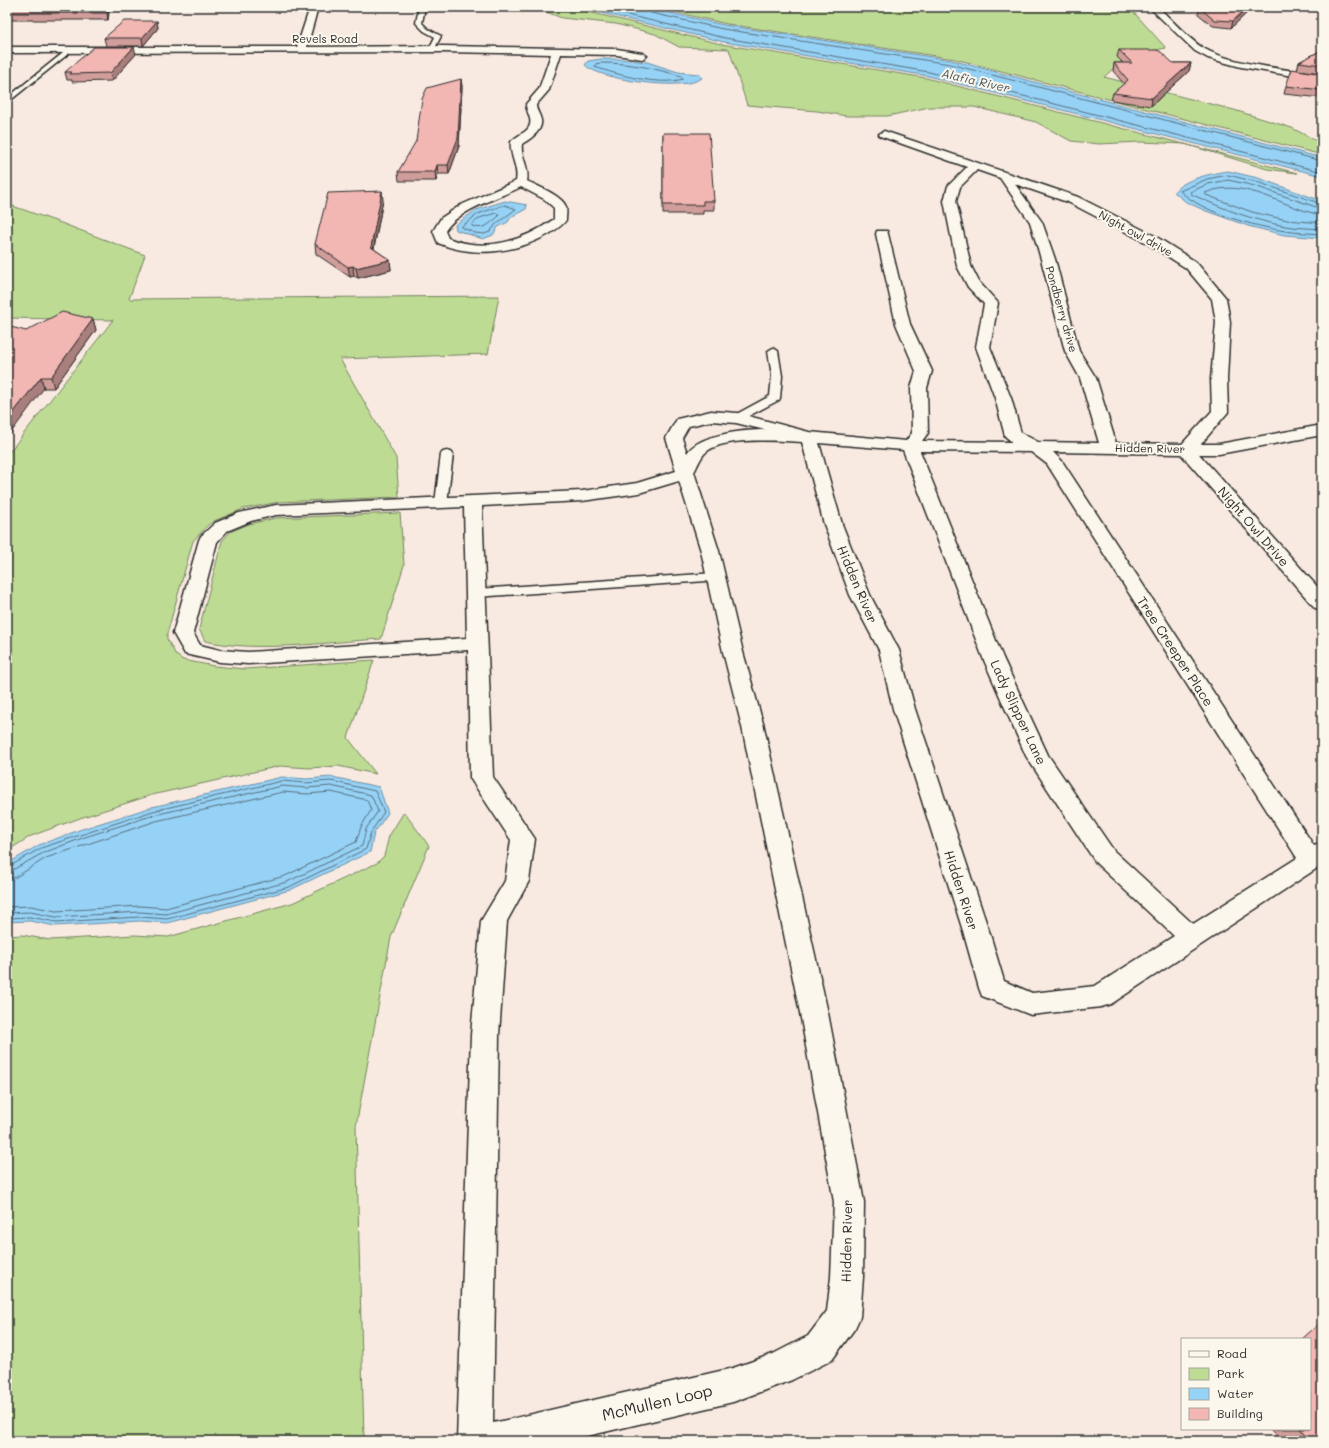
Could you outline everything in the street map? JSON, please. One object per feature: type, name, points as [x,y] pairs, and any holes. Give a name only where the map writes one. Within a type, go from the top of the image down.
[{"type":"street","points":[[301,50],[314,7]]},
{"type":"street","points":[[1153,7],[1198,49],[1211,56],[1241,64],[1322,78]]},
{"type":"street","name":"Revels Road","points":[[7,50],[432,49],[617,52],[642,56]]},
{"type":"street","points":[[521,183],[523,169],[515,155],[515,149],[517,142],[529,135],[535,126],[536,120],[531,109],[531,104],[544,90],[557,51]]},
{"type":"street","name":"Night owl drive","points":[[884,134],[1074,200],[1150,238],[1191,265],[1219,298],[1223,322],[1223,340],[1219,378],[1220,412],[1199,436],[1186,448]]},
{"type":"street","points":[[975,166],[954,186],[950,201],[964,266],[973,284],[991,303],[983,347],[1003,398],[1013,436],[1034,447]]},
{"type":"street","name":"Pondberry drive","points":[[1004,176],[1036,222],[1048,259],[1072,351],[1088,378],[1109,448]]},
{"type":"street","points":[[521,183],[548,196],[560,207],[560,220],[552,227],[523,242],[493,248],[463,247],[443,240],[439,231],[445,221],[465,208],[521,183]]},
{"type":"street","points":[[882,234],[903,324],[924,371],[919,388],[920,433],[910,446]]},
{"type":"street","name":"Hidden River","points":[[809,437],[737,418],[711,416],[683,422],[674,438],[684,474],[710,551],[732,652],[753,727],[814,1013],[849,1202],[843,1316],[820,1348]]},
{"type":"street","name":"Hidden River","points":[[684,474],[697,450],[707,444],[720,440],[756,435],[809,437],[910,446],[970,448],[1034,447],[1219,449],[1321,431]]},
{"type":"street","name":"Hidden River","points":[[809,437],[836,531],[860,595],[889,650],[904,709],[976,931],[992,988],[1031,1004],[1101,996],[1316,856]]},
{"type":"street","name":"Lady Slipper Lane","points":[[910,446],[993,658],[1037,756],[1105,857],[1192,938]]},
{"type":"street","name":"Tree Creeper Place","points":[[1034,447],[1053,461],[1316,856]]},
{"type":"street","name":"Night Owl Drive","points":[[1186,448],[1322,604]]},
{"type":"street","points":[[478,643],[248,658],[220,656],[192,650],[183,633],[208,540],[220,527],[245,517],[276,510],[582,496],[638,488],[684,474]]},
{"type":"street","points":[[473,502],[482,778],[523,839],[517,881],[494,921],[486,1035],[476,1441]]},
{"type":"street","name":"McMullen Loop","points":[[490,1441],[733,1385],[780,1368],[820,1348]]},
{"type":"lane","points":[[422,7],[419,24],[426,30],[438,36],[432,49]]},
{"type":"lane","points":[[7,101],[70,50]]},
{"type":"lane","points":[[737,418],[775,398],[778,376],[773,351]]},
{"type":"lane","points":[[441,503],[447,454]]},
{"type":"lane","points":[[476,593],[716,577]]},
{"type":"green space","points":[[533,7],[568,7],[721,44],[926,78],[1183,144],[1141,142],[1099,144],[1071,141],[1036,122],[974,107],[929,107],[888,116],[847,116],[817,111],[747,105],[729,49],[679,47],[655,34],[616,24],[562,18]]},
{"type":"green space","points":[[653,7],[1129,7],[1166,48],[1127,56],[1104,77],[1234,110],[1292,128],[1322,144],[1322,155],[955,59],[727,24]]},
{"type":"green space","points":[[1192,146],[1297,173],[1267,169]]},
{"type":"green space","points":[[7,204],[145,255],[129,299],[499,296],[488,354],[340,359],[396,458],[399,497],[279,502],[243,509],[214,521],[208,525],[193,541],[167,634],[167,639],[176,655],[183,660],[214,666],[245,669],[374,660],[348,738],[376,774],[338,766],[309,768],[280,766],[152,795],[80,818],[31,836],[7,851],[7,455],[113,320],[7,318]]},
{"type":"green space","points":[[400,513],[404,565],[381,639],[292,646],[248,646],[205,641],[199,629],[222,541],[230,532],[249,524],[276,518]]},
{"type":"green space","points":[[404,812],[429,846],[391,937],[356,1126],[364,1439],[355,1441],[7,1441],[7,936],[22,935],[50,940],[135,935],[168,937],[292,903],[377,863],[384,856],[389,836]]},
{"type":"water","name":"Alafia River","points":[[576,7],[644,7],[724,25],[951,60],[1322,158],[1322,176],[928,76],[724,42]]},
{"type":"water","points":[[601,59],[622,59],[647,62],[678,72],[699,74],[702,78],[693,82],[679,84],[642,82],[607,75],[593,70],[585,65],[588,61]]},
{"type":"water","points":[[1228,171],[1258,178],[1322,201],[1322,238],[1284,235],[1248,226],[1186,202],[1174,192],[1178,187],[1191,180]]},
{"type":"water","points":[[505,201],[527,205],[526,209],[511,217],[508,222],[498,227],[493,235],[483,239],[456,230],[455,225],[476,210]]},
{"type":"water","points":[[282,777],[306,779],[332,777],[379,787],[388,813],[374,833],[370,852],[290,890],[167,923],[140,921],[55,926],[30,921],[7,922],[7,864],[39,845],[82,829],[152,807]]},
{"type":"building","points":[[7,7],[108,7],[107,13],[7,13]]},
{"type":"building","points":[[1248,7],[1233,21],[1214,20],[1200,8]]},
{"type":"building","points":[[124,21],[157,21],[142,38],[104,38]]},
{"type":"building","points":[[94,47],[134,47],[110,73],[70,74],[72,72],[65,72]]},
{"type":"building","points":[[1119,50],[1157,50],[1173,63],[1191,63],[1152,98],[1113,93],[1128,80],[1114,63],[1132,63]]},
{"type":"building","points":[[1322,50],[1322,65],[1299,62]]},
{"type":"building","points":[[1292,69],[1322,74],[1322,90],[1286,86]]},
{"type":"building","points":[[461,79],[458,138],[448,165],[437,165],[435,172],[398,172],[416,141],[422,99],[427,88]]},
{"type":"building","points":[[663,133],[709,133],[714,201],[703,201],[703,205],[663,205]]},
{"type":"building","points":[[382,191],[371,247],[390,260],[356,268],[353,266],[348,267],[315,244],[328,193]]},
{"type":"building","points":[[62,312],[93,319],[51,377],[41,377],[7,421],[7,326],[26,331]]},
{"type":"building","points":[[1322,1321],[1322,1441],[1312,1441],[1301,1430],[1311,1430],[1311,1338],[1303,1338]]}]
